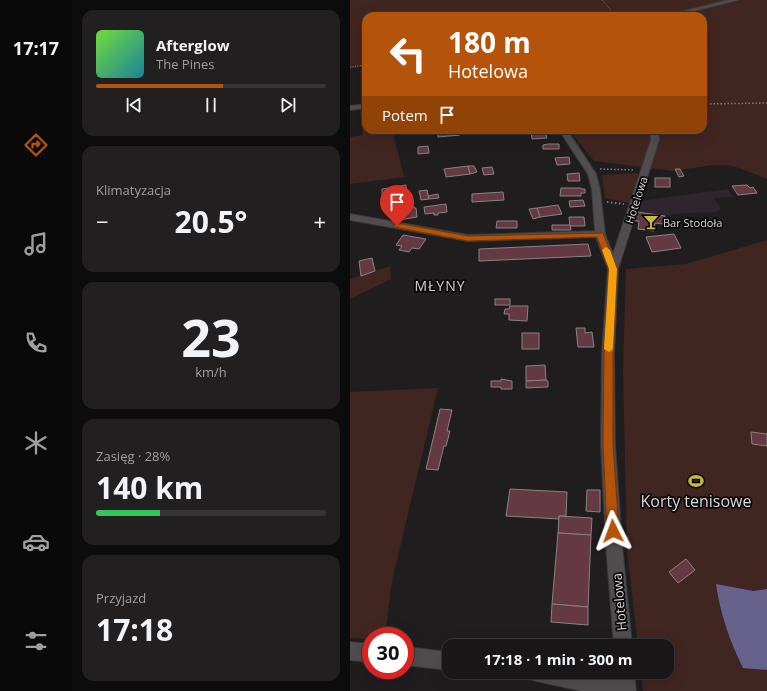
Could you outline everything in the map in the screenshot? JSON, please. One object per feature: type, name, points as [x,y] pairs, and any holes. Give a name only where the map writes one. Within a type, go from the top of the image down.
[{"type":"street","points":[[684,12],[735,0]]},
{"type":"street","points":[[350,108],[362,106]]},
{"type":"street","name":"Hotelowa","points":[[566,134],[594,180],[600,234],[613,269]]},
{"type":"street","name":"Hotelowa","points":[[622,639],[614,545],[608,445],[608,353],[613,269],[655,140],[654,134]]},
{"type":"street","points":[[350,217],[468,238],[600,234]]},
{"type":"street","points":[[350,651],[362,652]]},
{"type":"street","points":[[414,657],[442,660]]},
{"type":"street","points":[[570,679],[627,691],[626,679]]},
{"type":"path","points":[[602,0],[612,12]]},
{"type":"path","points":[[350,67],[362,66]]},
{"type":"path","points":[[707,104],[767,103]]},
{"type":"path","points":[[588,168],[645,170]]},
{"type":"path","points":[[597,200],[634,206]]},
{"type":"shaded area","points":[[350,0],[767,0],[767,179],[739,168],[726,165],[713,165],[673,171],[594,161],[572,134],[707,134],[707,12],[362,12],[362,67],[350,69]]},
{"type":"shaded area","points":[[360,110],[362,110],[362,127]]},
{"type":"shaded area","points":[[393,134],[404,177],[350,184],[350,137]]},
{"type":"shaded area","points":[[636,173],[639,175],[629,203],[605,198],[602,175]]},
{"type":"shaded area","points":[[728,189],[733,197],[714,198],[721,209],[717,212],[673,214],[665,216],[663,224],[655,223],[654,231],[638,229],[639,221],[635,221],[640,201]]},
{"type":"shaded area","points":[[767,240],[767,691],[643,691],[642,679],[674,679],[674,639],[637,639],[627,551],[623,369],[626,269],[686,264]]},
{"type":"shaded area","points":[[390,266],[391,279],[350,299],[350,279]]},
{"type":"shaded area","points":[[438,388],[392,581],[386,627],[362,627],[362,639],[350,638],[350,392]]},
{"type":"shaded area","points":[[716,584],[753,591],[767,589],[767,670],[743,668],[726,627]]},
{"type":"building","points":[[438,134],[460,134],[460,135],[438,137]]},
{"type":"building","points":[[531,134],[546,134],[547,138],[532,139]]},
{"type":"building","points":[[559,144],[559,149],[543,149],[543,145]]},
{"type":"building","points":[[428,146],[429,153],[418,154],[418,147]]},
{"type":"building","points":[[569,157],[570,164],[557,165],[555,158]]},
{"type":"building","points":[[468,166],[470,174],[446,177],[444,169]]},
{"type":"building","points":[[468,166],[474,166],[477,172],[470,174]]},
{"type":"building","points":[[492,167],[494,174],[484,175],[482,168]]},
{"type":"building","points":[[675,169],[680,169],[684,176],[679,177]]},
{"type":"building","points":[[579,173],[580,181],[568,181],[567,174]]},
{"type":"building","points":[[655,178],[670,178],[670,187],[655,187]]},
{"type":"building","points":[[406,185],[407,196],[388,198],[388,196],[382,197],[382,189]]},
{"type":"building","points":[[747,185],[750,188],[753,187],[757,193],[738,195],[732,186]]},
{"type":"building","points":[[561,188],[581,188],[585,189],[585,193],[581,193],[581,196],[560,196]]},
{"type":"building","points":[[427,190],[429,199],[421,200],[419,191]]},
{"type":"building","points":[[503,192],[504,200],[472,202],[472,194]]},
{"type":"building","points":[[438,194],[439,198],[429,199],[428,196]]},
{"type":"building","points":[[583,200],[585,206],[570,207],[569,201]]},
{"type":"building","points":[[446,204],[447,212],[438,213],[438,215],[434,215],[434,213],[425,214],[424,207]]},
{"type":"building","points":[[558,205],[562,214],[540,217],[537,208]]},
{"type":"building","points":[[414,206],[414,208],[416,208],[417,217],[399,220],[398,210],[405,210],[405,207]]},
{"type":"building","points":[[537,208],[540,217],[533,219],[529,209]]},
{"type":"building","name":"Bar Stodoła","points":[[637,212],[665,216],[663,224],[655,223],[654,231],[638,229],[639,221],[635,221]]},
{"type":"building","points":[[569,217],[584,217],[585,226],[570,226]]},
{"type":"building","points":[[497,221],[517,221],[517,228],[496,228]]},
{"type":"building","points":[[552,225],[570,225],[571,230],[552,230]]},
{"type":"building","points":[[674,234],[681,248],[652,252],[646,237]]},
{"type":"building","points":[[403,235],[426,239],[419,249],[412,248],[409,252],[399,250],[402,246],[396,245]]},
{"type":"building","points":[[588,244],[591,256],[479,261],[479,249]]},
{"type":"building","points":[[372,258],[375,271],[361,276],[359,261]]},
{"type":"building","points":[[495,299],[510,299],[510,305],[495,305]]},
{"type":"building","points":[[510,306],[528,306],[527,321],[509,320],[509,314],[504,314],[505,309],[509,309]]},
{"type":"building","points":[[576,328],[585,328],[585,333],[592,332],[594,347],[578,347]]},
{"type":"building","points":[[522,333],[539,333],[539,349],[522,349]]},
{"type":"building","points":[[545,365],[546,380],[526,381],[526,366]]},
{"type":"building","points":[[501,379],[512,381],[512,389],[491,387],[491,381],[501,381]]},
{"type":"building","points":[[526,381],[548,381],[548,387],[526,388]]},
{"type":"building","points":[[440,409],[452,410],[447,431],[450,431],[446,446],[444,446],[438,470],[426,469]]},
{"type":"building","points":[[751,432],[767,434],[767,446],[752,444]]},
{"type":"building","points":[[510,489],[567,492],[566,516],[559,516],[559,519],[506,516]]},
{"type":"building","points":[[587,490],[600,490],[600,512],[586,511]]},
{"type":"building","points":[[559,516],[592,518],[591,535],[558,533]]},
{"type":"building","points":[[558,533],[591,535],[588,607],[552,604]]},
{"type":"building","points":[[686,559],[695,570],[678,583],[669,572]]},
{"type":"building","points":[[552,604],[588,607],[588,625],[551,622]]},
{"type":"slow traffic","points":[[606,250],[613,269],[609,349]]},
{"type":"place","name":"Bar Stodoła","points":[[651,222]]},
{"type":"place","name":"Korty tenisowe","points":[[696,481]]},
{"type":"district","name":"MŁYNY","points":[[440,285]]},
{"type":"route","points":[[397,226],[468,238],[600,234],[613,269],[608,353],[608,445],[613,531]]}]
